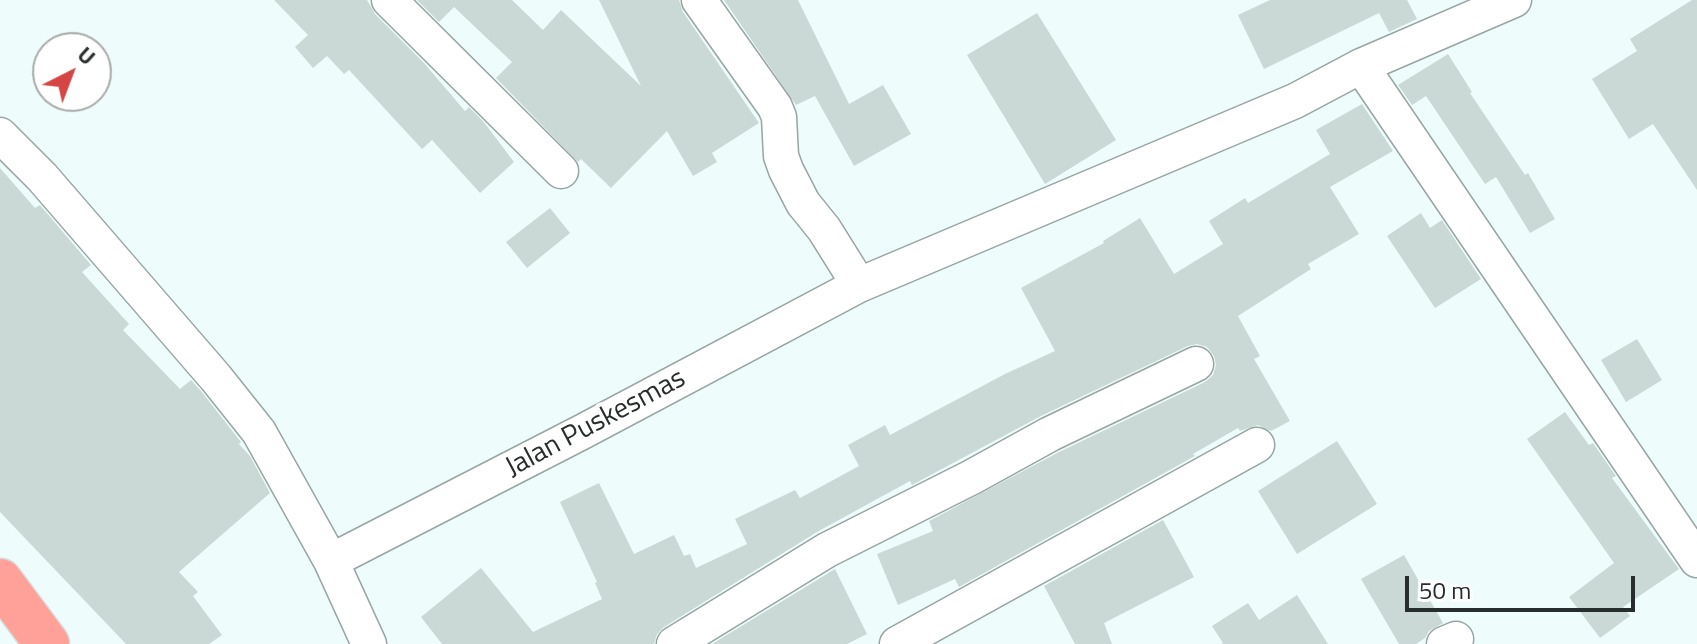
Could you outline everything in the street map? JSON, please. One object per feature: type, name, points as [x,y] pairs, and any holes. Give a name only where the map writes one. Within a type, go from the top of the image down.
[{"type":"highway","points":[[0,581],[47,644]]},
{"type":"street","points":[[389,0],[561,171]]},
{"type":"street","points":[[699,0],[775,107],[779,117],[781,156],[786,170],[803,203],[824,229],[859,285]]},
{"type":"street","name":"Jalan Puskesmas","points":[[331,561],[859,285],[1295,101],[1361,66],[1514,0]]},
{"type":"street","points":[[1361,66],[1697,560]]},
{"type":"street","points":[[0,135],[42,177],[225,388],[259,432],[331,561],[369,644]]},
{"type":"street","points":[[674,644],[827,550],[1050,434],[1196,364]]},
{"type":"street","points":[[897,644],[1257,445]]},
{"type":"building","points":[[274,0],[367,0],[375,14],[424,63],[465,111],[469,107],[483,121],[514,162],[480,193],[432,140],[422,149],[349,70],[344,74],[327,56],[313,68],[295,47],[308,35]]},
{"type":"building","points":[[417,0],[512,0],[543,30],[561,10],[641,86],[599,0],[679,0],[683,12],[759,123],[712,153],[717,162],[693,176],[667,131],[611,188],[581,159],[578,162],[496,78],[512,62],[454,7],[439,22]]},
{"type":"building","points":[[724,0],[798,0],[849,104],[883,85],[911,134],[854,166],[815,96],[796,105]]},
{"type":"building","points":[[1270,0],[1407,0],[1417,19],[1389,32],[1379,13],[1264,69],[1238,15]]},
{"type":"building","points":[[1692,0],[1697,0],[1697,190],[1653,124],[1629,139],[1592,79],[1637,51],[1630,39]]},
{"type":"building","points":[[1037,13],[1116,140],[1045,184],[967,55]]},
{"type":"building","points":[[1448,54],[1470,93],[1525,175],[1528,173],[1555,219],[1530,233],[1496,177],[1485,184],[1426,96],[1412,105],[1398,85]]},
{"type":"building","points":[[1362,104],[1393,151],[1330,187],[1359,234],[1308,264],[1311,269],[1238,316],[1260,356],[1254,359],[1290,421],[1271,431],[1258,425],[1240,431],[1238,428],[1193,454],[1195,456],[959,587],[955,579],[898,605],[877,554],[933,531],[929,521],[1059,452],[1205,382],[1213,375],[1216,365],[1214,356],[1207,347],[1197,344],[1188,346],[1041,416],[912,485],[910,481],[817,532],[664,627],[657,634],[654,644],[442,644],[421,617],[481,568],[533,632],[602,599],[560,502],[599,483],[634,554],[674,535],[684,556],[690,554],[696,568],[747,544],[735,519],[795,490],[800,498],[859,466],[848,445],[885,425],[890,435],[1055,351],[1021,288],[1104,243],[1140,218],[1174,274],[1223,244],[1209,221],[1245,198],[1248,203],[1330,154],[1316,130]]},
{"type":"building","points":[[0,168],[35,208],[40,205],[91,265],[82,272],[129,324],[123,330],[180,389],[191,380],[201,391],[241,442],[239,444],[250,456],[270,493],[179,572],[198,592],[193,596],[222,635],[209,644],[126,644],[0,512]]},
{"type":"building","points":[[550,208],[570,233],[527,268],[506,242]]},
{"type":"building","points":[[1421,213],[1430,228],[1442,220],[1481,279],[1435,308],[1387,236]]},
{"type":"building","points":[[1637,339],[1662,380],[1626,402],[1601,360]]},
{"type":"building","points":[[1565,412],[1589,445],[1593,443],[1616,476],[1612,478],[1679,569],[1623,607],[1630,616],[1600,638],[1569,597],[1614,563],[1527,439]]},
{"type":"building","points":[[1337,441],[1377,504],[1297,554],[1258,491]]},
{"type":"building","points":[[1163,520],[1194,577],[1104,623],[1112,644],[1075,644],[1044,586]]},
{"type":"building","points":[[1404,555],[1443,623],[1416,644],[1399,644],[1361,579]]},
{"type":"building","points":[[835,569],[867,634],[847,644],[712,644]]},
{"type":"building","points":[[1297,595],[1328,644],[1221,644],[1212,626],[1248,603],[1259,620]]}]
